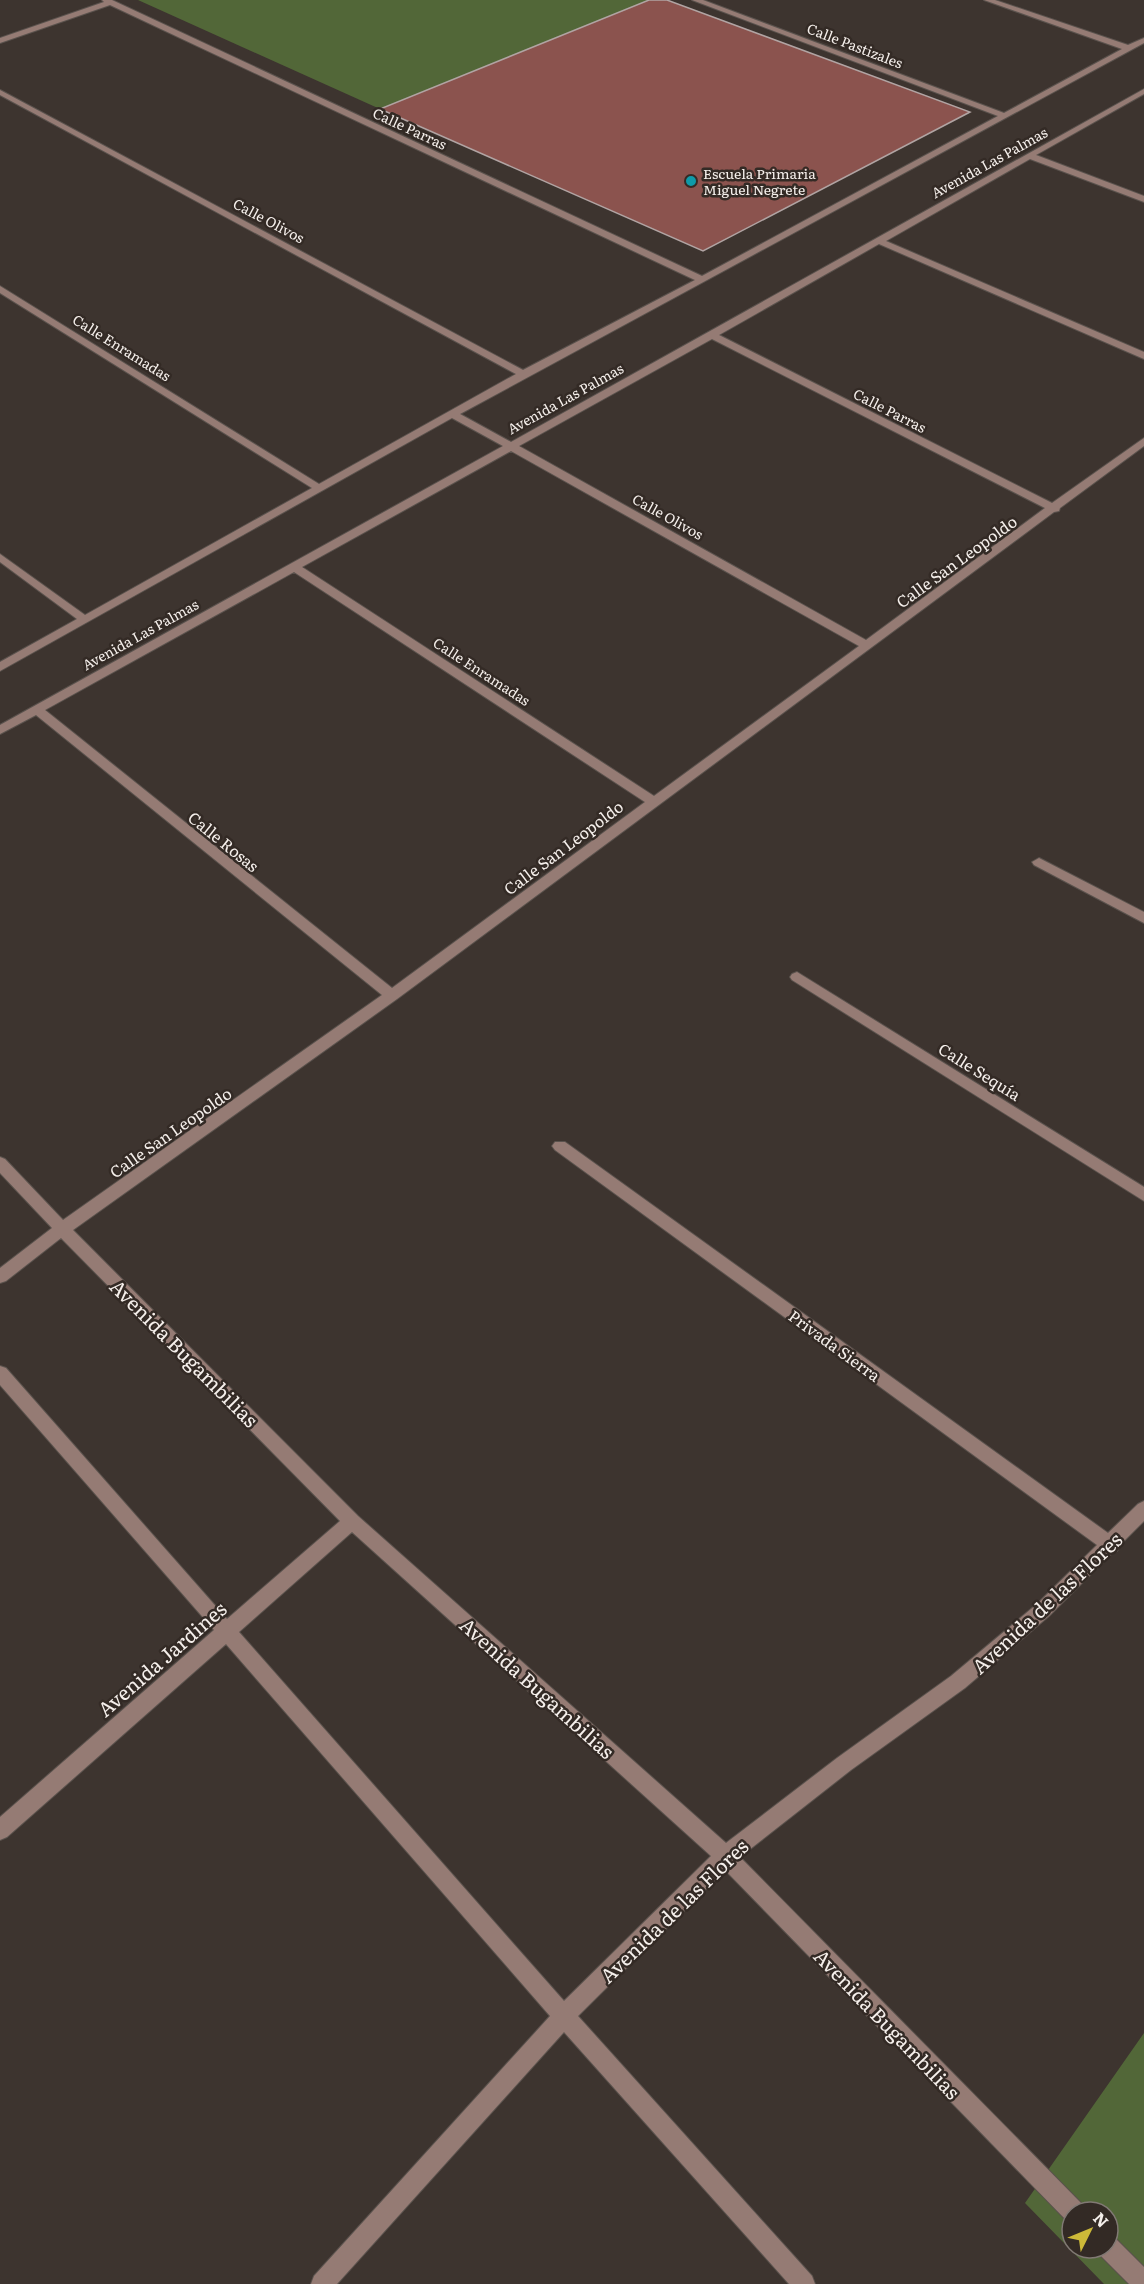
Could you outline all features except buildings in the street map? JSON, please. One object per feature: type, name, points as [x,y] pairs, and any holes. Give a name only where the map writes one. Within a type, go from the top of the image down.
[{"type":"street","name":"Calle Pastizales","points":[[696,0],[1005,116]]},
{"type":"street","points":[[988,0],[1128,48]]},
{"type":"street","points":[[0,41],[108,1]]},
{"type":"street","name":"Calle Parras","points":[[108,1],[702,280]]},
{"type":"street","name":"Avenida Las Palmas","points":[[0,667],[523,374],[702,280],[1144,40]]},
{"type":"street","name":"Avenida Las Palmas","points":[[0,730],[712,335],[1144,91]]},
{"type":"street","name":"Calle Olivos","points":[[0,92],[523,374]]},
{"type":"street","points":[[1030,156],[1144,200]]},
{"type":"street","points":[[879,241],[1144,356]]},
{"type":"street","name":"Calle Enramadas","points":[[0,289],[319,488]]},
{"type":"street","name":"Calle Parras","points":[[712,335],[1055,508]]},
{"type":"street","name":"Calle Olivos","points":[[453,414],[868,646]]},
{"type":"street","name":"Calle San Leopoldo","points":[[0,1277],[62,1229],[392,996],[653,801],[868,646],[1144,441]]},
{"type":"street","points":[[0,557],[85,620]]},
{"type":"street","name":"Calle Enramadas","points":[[294,567],[653,801]]},
{"type":"street","name":"Calle Rosas","points":[[36,710],[392,996]]},
{"type":"street","points":[[1040,862],[1144,918]]},
{"type":"street","name":"Calle Sequía","points":[[797,977],[1144,1195]]},
{"type":"street","name":"Privada Sierra","points":[[560,1146],[1111,1545]]},
{"type":"street","name":"Avenida Bugambilias","points":[[0,1163],[62,1229],[352,1521],[725,1856],[1062,2200]]},
{"type":"street","points":[[0,1373],[227,1629],[564,2016],[804,2284]]},
{"type":"street","name":"Avenida de las Flores","points":[[322,2284],[564,2016],[725,1856],[844,1764],[958,1682],[1043,1610],[1111,1545],[1144,1509]]},
{"type":"street","name":"Avenida Jardines","points":[[0,1830],[352,1521]]},
{"type":"street","points":[[1120,2259],[1144,2283]]},
{"type":"green space","points":[[138,0],[649,0],[380,109]]},
{"type":"green space","points":[[1144,2033],[1144,2284],[1104,2284],[1081,2260],[1120,2260],[1120,2200],[1060,2200],[1060,2239],[1025,2203]]},
{"type":"place","name":"Escuela Primaria Miguel Negrete","points":[[691,181]]}]
